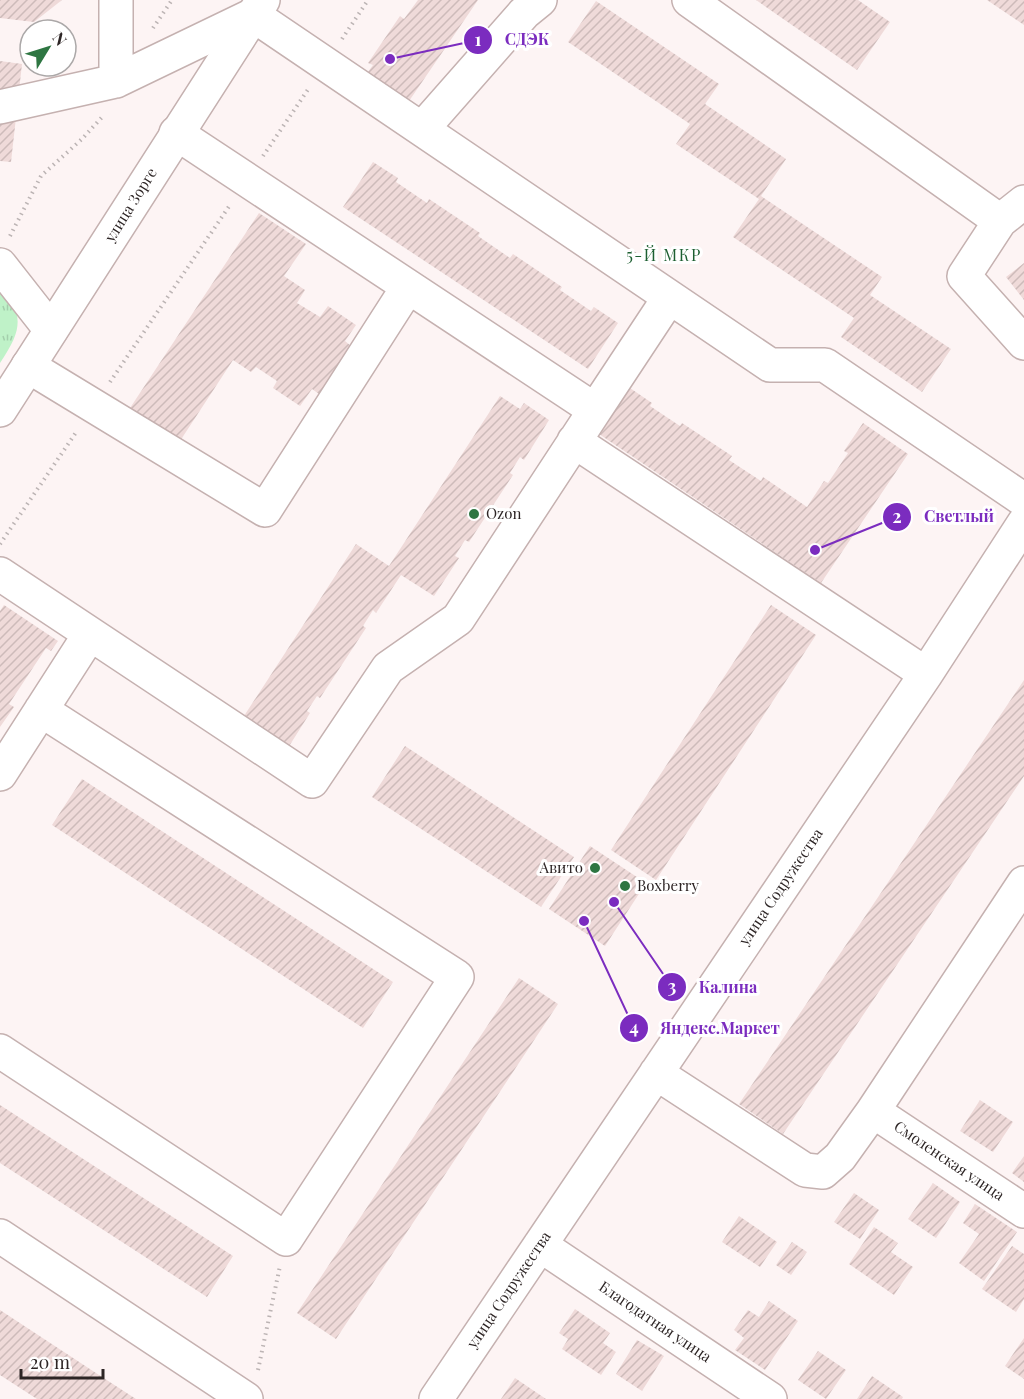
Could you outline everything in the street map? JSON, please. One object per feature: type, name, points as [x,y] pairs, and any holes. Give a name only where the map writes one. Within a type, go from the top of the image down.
[{"type":"street","points":[[116,0],[116,81]]},
{"type":"street","points":[[422,129],[524,13],[540,0]]},
{"type":"street","points":[[689,0],[1012,212],[964,276],[1024,343]]},
{"type":"street","points":[[0,107],[116,81],[258,8],[325,64],[770,365],[825,365],[1024,500]]},
{"type":"street","name":"улица Зорге","points":[[0,410],[258,8]]},
{"type":"street","points":[[176,133],[595,410]]},
{"type":"street","points":[[5,250],[51,330]]},
{"type":"street","points":[[28,366],[265,510],[408,287]]},
{"type":"street","points":[[0,574],[312,781],[388,668],[458,619],[669,298]]},
{"type":"street","points":[[574,441],[926,674]]},
{"type":"street","name":"улица Содружества","points":[[436,1399],[926,674],[1024,524]]},
{"type":"street","points":[[0,774],[90,634]]},
{"type":"street","points":[[0,1051],[285,1239],[457,977],[41,710]]},
{"type":"street","points":[[656,1073],[805,1170],[823,1172],[840,1158],[873,1111],[1024,883]]},
{"type":"street","name":"Смоленская улица","points":[[873,1111],[1024,1211]]},
{"type":"street","points":[[0,1236],[251,1389]]},
{"type":"street","name":"Благодатная улица","points":[[540,1245],[770,1399]]},
{"type":"path","points":[[0,544],[368,0]]},
{"type":"path","points":[[5,250],[41,176],[82,139],[105,114]]},
{"type":"path","points":[[251,1389],[285,1239]]},
{"type":"green space","points":[[0,280],[13,303],[18,322],[13,340],[0,363]]},
{"type":"building","points":[[0,0],[62,0],[39,18],[18,18],[18,20],[0,18]]},
{"type":"building","points":[[418,0],[478,0],[407,104],[365,76],[373,65],[368,63],[400,16],[404,19]]},
{"type":"building","points":[[756,0],[858,0],[890,22],[857,70]]},
{"type":"building","points":[[987,0],[1024,0],[1024,25]]},
{"type":"building","points":[[596,1],[719,84],[705,104],[786,159],[761,196],[882,277],[870,295],[951,349],[922,392],[841,337],[854,318],[733,237],[759,199],[676,144],[690,124],[568,42]]},
{"type":"building","points":[[0,61],[18,63],[18,78],[20,78],[11,162],[0,161]]},
{"type":"building","points":[[373,162],[398,178],[396,182],[427,203],[429,199],[480,233],[478,236],[510,258],[513,254],[562,287],[560,290],[591,311],[594,307],[618,323],[588,369],[343,207]]},
{"type":"building","points":[[259,213],[306,244],[284,276],[305,290],[297,303],[320,317],[328,306],[356,325],[345,341],[351,346],[319,394],[312,389],[300,406],[273,388],[277,381],[256,367],[251,372],[233,360],[180,441],[130,408]]},
{"type":"building","points":[[1024,263],[1024,300],[1006,277]]},
{"type":"building","points":[[627,386],[652,403],[650,406],[680,426],[682,423],[732,456],[729,460],[761,481],[763,477],[807,507],[824,481],[828,483],[848,453],[844,451],[863,423],[908,454],[821,583],[596,432]]},
{"type":"building","points":[[500,396],[520,409],[524,403],[549,420],[524,460],[520,457],[510,473],[513,475],[469,542],[465,540],[455,556],[459,558],[434,596],[401,575],[376,613],[373,610],[363,626],[366,628],[320,698],[317,696],[307,711],[310,713],[286,751],[263,735],[266,730],[244,716],[356,544],[389,566]]},
{"type":"building","points":[[4,605],[58,641],[51,651],[46,648],[9,704],[14,707],[0,727],[0,611]]},
{"type":"building","points":[[771,605],[816,635],[656,880],[611,850]]},
{"type":"building","points":[[1024,680],[1024,776],[783,1134],[739,1104]]},
{"type":"building","points":[[405,746],[574,857],[541,907],[372,797]]},
{"type":"building","points":[[82,779],[393,982],[363,1028],[52,825]]},
{"type":"building","points":[[590,846],[646,883],[605,946],[549,909]]},
{"type":"building","points":[[519,978],[558,1004],[336,1339],[297,1313]]},
{"type":"building","points":[[980,1100],[1013,1122],[993,1152],[960,1131]]},
{"type":"building","points":[[0,1105],[233,1256],[207,1297],[0,1163]]},
{"type":"building","points":[[1024,1156],[1024,1182],[1012,1173]]},
{"type":"building","points":[[933,1183],[960,1202],[936,1238],[908,1219]]},
{"type":"building","points":[[854,1193],[879,1210],[860,1239],[834,1222]]},
{"type":"building","points":[[975,1204],[1017,1232],[984,1281],[959,1263],[979,1234],[963,1223]]},
{"type":"building","points":[[739,1216],[777,1242],[760,1267],[722,1242]]},
{"type":"building","points":[[874,1227],[898,1243],[891,1252],[913,1267],[894,1295],[849,1264]]},
{"type":"building","points":[[792,1242],[807,1252],[791,1275],[776,1265]]},
{"type":"building","points":[[1012,1246],[1024,1254],[1024,1299],[1016,1312],[982,1289]]},
{"type":"building","points":[[769,1301],[798,1321],[765,1370],[735,1350],[744,1338],[734,1330],[748,1310],[759,1317]]},
{"type":"building","points":[[575,1309],[610,1333],[603,1343],[616,1352],[601,1375],[562,1349],[568,1339],[559,1333]]},
{"type":"building","points":[[0,1310],[136,1399],[37,1399],[0,1375]]},
{"type":"building","points":[[1024,1338],[1024,1379],[1005,1366]]},
{"type":"building","points":[[637,1340],[664,1356],[642,1391],[616,1374]]},
{"type":"building","points":[[818,1351],[846,1370],[826,1399],[798,1380]]},
{"type":"building","points":[[872,1376],[903,1397],[902,1399],[857,1399]]},
{"type":"building","points":[[515,1378],[546,1399],[501,1399]]},
{"type":"place","name":"СДЭК","points":[[390,59]]},
{"type":"place","name":"Ozon","points":[[474,514]]},
{"type":"place","name":"Светлый","points":[[815,550]]},
{"type":"place","name":"Авито","points":[[595,868]]},
{"type":"place","name":"Boxberry","points":[[625,886]]},
{"type":"place","name":"Калина","points":[[614,902]]},
{"type":"place","name":"Яндекс.Маркет","points":[[584,921]]},
{"type":"district","name":"5-Й МКР","points":[[664,255]]}]
